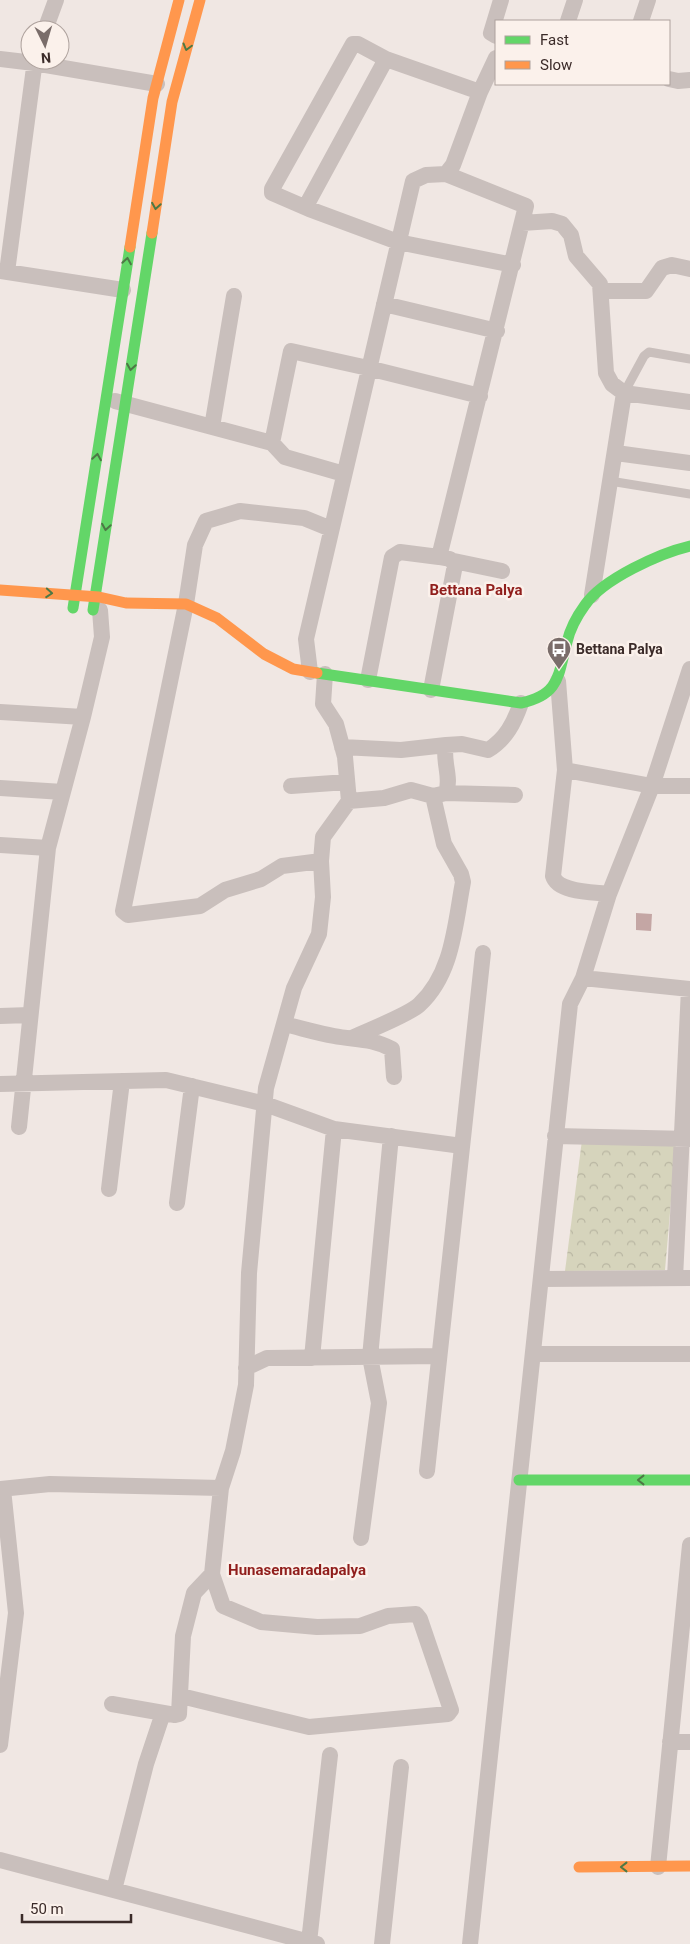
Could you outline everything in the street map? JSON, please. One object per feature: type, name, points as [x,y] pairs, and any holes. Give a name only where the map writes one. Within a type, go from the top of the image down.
[{"type":"street","points":[[49,20],[56,0]]},
{"type":"street","points":[[179,0],[157,84],[75,595],[69,608],[126,603],[186,604],[217,618],[264,654],[292,669],[317,673],[521,703],[538,700],[558,681]]},
{"type":"street","points":[[19,1127],[48,848],[83,718],[102,637],[96,606],[125,404],[172,102],[200,0]]},
{"type":"street","points":[[495,20],[501,0]]},
{"type":"street","points":[[568,20],[575,0]]},
{"type":"street","points":[[641,20],[648,0]]},
{"type":"street","points":[[495,21],[492,32],[495,35]]},
{"type":"street","points":[[480,92],[386,59],[358,44],[353,44],[272,189],[275,196],[398,242],[513,265]]},
{"type":"street","points":[[0,59],[20,60]]},
{"type":"street","points":[[306,206],[386,59]]},
{"type":"street","points":[[446,174],[453,165],[480,92],[495,60]]},
{"type":"street","points":[[70,68],[157,84]]},
{"type":"street","points":[[34,70],[3,272],[123,290]]},
{"type":"street","points":[[670,79],[690,80]]},
{"type":"street","points":[[181,1696],[309,1727],[448,1714],[451,1710],[420,1619],[416,1614],[388,1616],[360,1626],[317,1627],[261,1622],[223,1606],[212,1574],[221,1488],[233,1451],[246,1385],[249,1273],[266,1088],[294,988],[318,934],[323,898],[321,861],[324,837],[349,801],[342,747],[336,724],[323,704],[317,673],[306,639],[413,182],[426,175],[446,174],[526,206],[480,396],[446,559]]},
{"type":"street","points":[[522,223],[552,221],[562,224],[571,235],[574,253],[600,284],[602,291],[606,373],[612,384],[624,394],[690,402]]},
{"type":"street","points":[[602,291],[641,293],[649,289],[662,268],[672,265],[690,269]]},
{"type":"street","points":[[212,427],[234,296]]},
{"type":"street","points":[[384,304],[497,331]]},
{"type":"street","points":[[272,442],[291,351],[480,396]]},
{"type":"street","points":[[609,894],[562,887],[555,881],[565,770],[558,681],[569,635],[592,595],[624,394]]},
{"type":"street","points":[[106,399],[272,442],[285,456],[344,474]]},
{"type":"street","points":[[616,453],[690,463]]},
{"type":"street","points":[[321,861],[282,866],[261,879],[225,890],[200,906],[128,915],[123,911],[186,604],[195,545],[206,521],[240,511],[304,518],[331,529]]},
{"type":"street","points":[[592,595],[665,553],[680,546],[690,546]]},
{"type":"street","points":[[368,680],[392,556],[400,552],[502,570]]},
{"type":"street","points":[[431,690],[455,565],[446,559]]},
{"type":"street","points":[[0,590],[75,595],[96,606]]},
{"type":"street","points":[[470,1944],[546,1279],[561,1136],[570,1004],[583,978],[609,894],[652,786],[690,669]]},
{"type":"street","points":[[342,747],[402,750],[462,744],[488,750],[501,742],[516,719],[521,703]]},
{"type":"street","points":[[0,712],[83,718]]},
{"type":"street","points":[[354,1038],[418,1006],[442,976],[449,955],[463,882],[461,874],[444,844],[440,794],[449,785],[444,752],[446,745]]},
{"type":"street","points":[[565,770],[652,786],[690,786]]},
{"type":"street","points":[[291,786],[347,782]]},
{"type":"street","points":[[0,788],[63,792]]},
{"type":"street","points":[[349,801],[384,798],[410,790],[440,794],[515,795]]},
{"type":"street","points":[[0,845],[48,848]]},
{"type":"street","points":[[427,1471],[483,953]]},
{"type":"street","points":[[546,1279],[683,1278],[689,989],[583,978]]},
{"type":"street","points":[[561,1136],[583,978]]},
{"type":"street","points":[[0,1016],[30,1015]]},
{"type":"street","points":[[284,1024],[336,1036],[367,1038],[392,1049],[394,1077]]},
{"type":"street","points":[[0,1084],[166,1080],[265,1104],[334,1129],[462,1146]]},
{"type":"street","points":[[109,1189],[122,1081]]},
{"type":"street","points":[[177,1203],[192,1086]]},
{"type":"street","points":[[312,1358],[334,1129]]},
{"type":"street","points":[[361,1538],[379,1403],[370,1357],[391,1136]]},
{"type":"street","points":[[561,1136],[686,1139]]},
{"type":"street","points":[[538,1354],[690,1354]]},
{"type":"street","points":[[246,1368],[267,1358],[439,1356]]},
{"type":"street","points":[[525,1473],[690,1480]]},
{"type":"street","points":[[481,1944],[525,1473]]},
{"type":"street","points":[[0,1745],[16,1613],[1,1489],[50,1484],[221,1488]]},
{"type":"street","points":[[661,1855],[670,1742],[684,1668],[690,1545]]},
{"type":"street","points":[[112,1704],[175,1715],[179,1714],[185,1627],[194,1594],[212,1574]]},
{"type":"street","points":[[114,1890],[146,1764],[163,1713]]},
{"type":"street","points":[[670,1742],[690,1742]]},
{"type":"street","points":[[0,1860],[313,1943],[330,1755]]},
{"type":"street","points":[[382,1944],[401,1767]]},
{"type":"street","points":[[579,1867],[661,1855],[690,1866]]},
{"type":"lane","points":[[624,394],[644,356],[649,352],[690,359]]},
{"type":"lane","points":[[610,481],[690,494]]},
{"type":"green space","points":[[582,1140],[676,1143],[665,1270],[565,1271]]},
{"type":"building","points":[[636,913],[652,914],[651,931],[636,930]]},
{"type":"traffic: fast","points":[[93,610],[152,233]]},
{"type":"traffic: fast","points":[[73,608],[130,247]]},
{"type":"traffic: fast","points":[[317,673],[521,703],[534,699],[543,695],[555,682],[572,627],[582,609],[593,595],[633,568],[678,549],[690,546]]},
{"type":"traffic: fast","points":[[519,1480],[690,1480]]},
{"type":"traffic: slow","points":[[130,247],[153,98],[179,0]]},
{"type":"traffic: slow","points":[[152,233],[172,102],[200,0]]},
{"type":"traffic: slow","points":[[0,590],[99,597],[126,603],[186,604],[217,618],[264,654],[293,669],[317,673]]},
{"type":"traffic: slow","points":[[579,1867],[690,1866]]},
{"type":"place","name":"Bettana Palya","points":[[559,670]]},
{"type":"district","name":"Bettana Palya","points":[[476,590]]},
{"type":"district","name":"Hunasemaradapalya","points":[[297,1570]]}]
